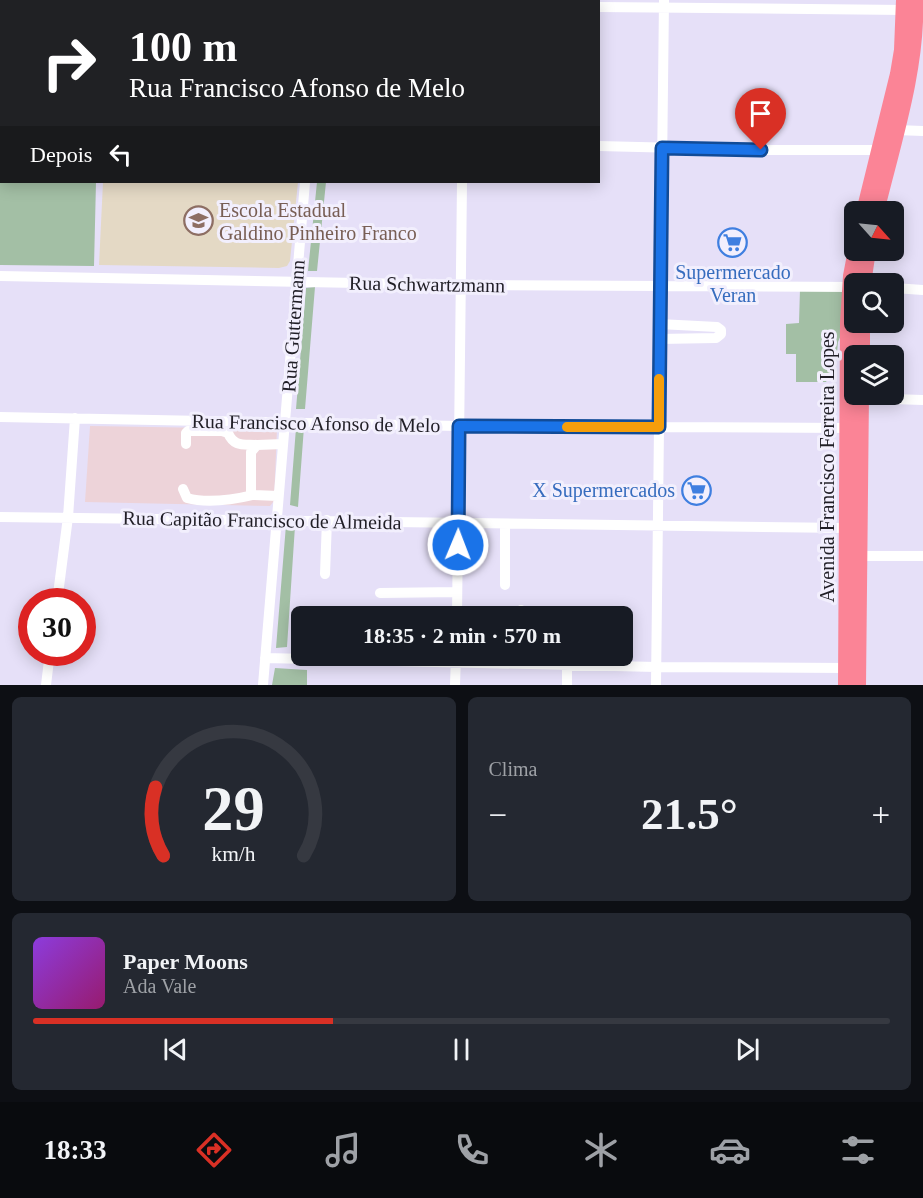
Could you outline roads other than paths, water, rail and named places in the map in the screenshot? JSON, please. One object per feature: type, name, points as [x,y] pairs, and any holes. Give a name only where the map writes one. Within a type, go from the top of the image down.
[{"type":"highway","points":[[868,201],[889,142],[911,68],[916,20],[908,3]]},
{"type":"highway","points":[[878,201],[889,142],[908,3]]},
{"type":"highway","name":"Avenida Francisco Ferreira Lopes","points":[[847,677],[848,333]]},
{"type":"highway","name":"Avenida Francisco Ferreira Lopes","points":[[858,685],[861,405]]},
{"type":"street","points":[[600,7],[664,4],[908,3]]},
{"type":"street","points":[[656,685],[664,4]]},
{"type":"street","points":[[600,146],[662,148],[889,142],[923,131]]},
{"type":"street","name":"Rua Guttermann","points":[[263,685],[305,183]]},
{"type":"street","points":[[457,606],[462,183]]},
{"type":"street","name":"Rua Schwartzmann","points":[[0,276],[461,285],[844,286]]},
{"type":"street","points":[[904,289],[923,290]]},
{"type":"street","points":[[659,339],[716,338],[722,334],[717,327],[660,324]]},
{"type":"street","points":[[904,399],[923,400]]},
{"type":"street","name":"Rua Francisco Afonso de Melo","points":[[0,417],[459,426],[848,428]]},
{"type":"street","points":[[59,588],[68,518],[75,418]]},
{"type":"street","points":[[186,444],[188,431],[222,431],[228,433],[236,444],[283,444]]},
{"type":"street","points":[[253,495],[251,491],[251,452],[257,445]]},
{"type":"street","points":[[183,489],[187,498],[195,500],[230,500],[253,495],[278,496]]},
{"type":"street","name":"Rua Capitão Francisco de Almeida","points":[[0,517],[847,528]]},
{"type":"street","points":[[325,574],[327,520]]},
{"type":"street","points":[[505,524],[505,585]]},
{"type":"street","points":[[859,556],[923,556]]},
{"type":"street","points":[[380,593],[458,592]]},
{"type":"street","points":[[265,658],[291,658]]},
{"type":"street","points":[[46,685],[48,666]]},
{"type":"street","points":[[455,685],[456,666]]},
{"type":"street","points":[[561,666],[567,685]]},
{"type":"street","points":[[633,666],[847,677]]},
{"type":"place","name":"Escola Estadual Galdino Pinheiro Franco","points":[[198,221]]},
{"type":"place","name":"Supermercado Veran","points":[[733,242]]},
{"type":"place","name":"X Supermercados","points":[[696,490]]}]
